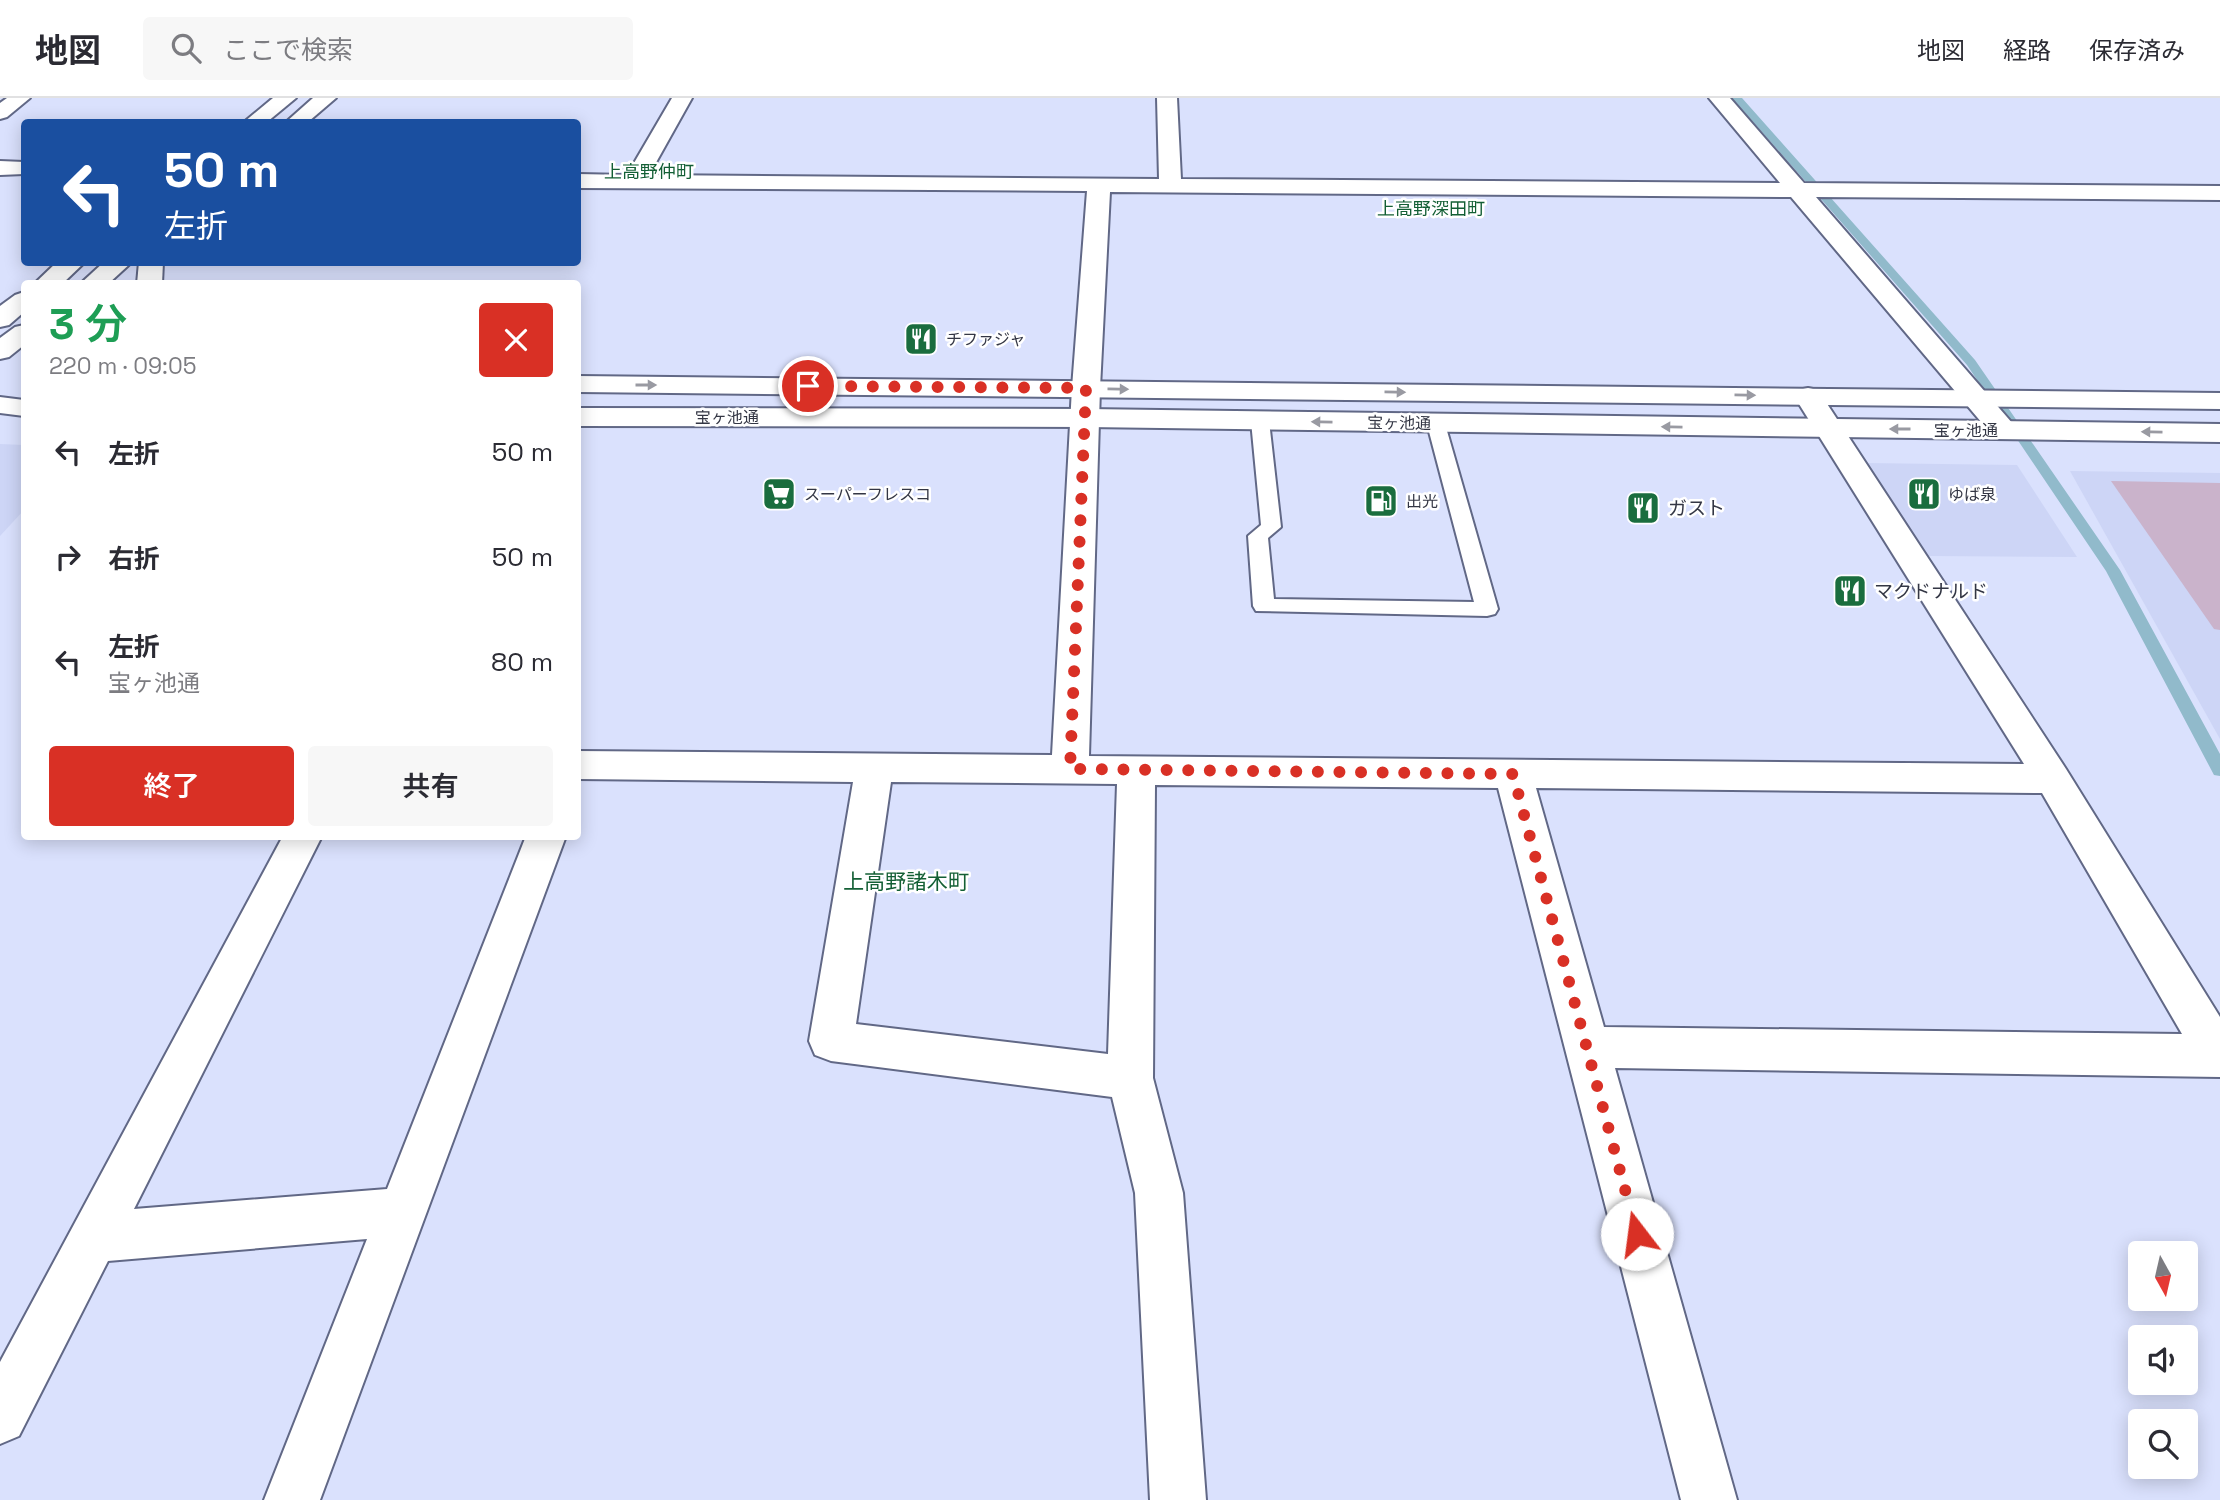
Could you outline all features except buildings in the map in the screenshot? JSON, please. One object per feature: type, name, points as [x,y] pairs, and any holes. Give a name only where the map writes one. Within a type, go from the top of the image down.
[{"type":"street","points":[[0,113],[20,98]]},
{"type":"street","points":[[258,119],[285,98]]},
{"type":"street","points":[[300,119],[326,98]]},
{"type":"street","points":[[634,181],[682,98]]},
{"type":"street","points":[[1167,98],[1171,185]]},
{"type":"street","points":[[1719,98],[2003,430]]},
{"type":"street","points":[[0,168],[21,168]]},
{"type":"street","points":[[581,181],[2220,193]]},
{"type":"street","points":[[1070,769],[1098,185]]},
{"type":"street","points":[[51,280],[68,266]]},
{"type":"street","points":[[97,280],[115,266]]},
{"type":"street","points":[[0,318],[21,302]]},
{"type":"street","points":[[0,351],[21,335]]},
{"type":"street","points":[[4,389],[21,405]]},
{"type":"street","name":"宝ヶ池通","points":[[581,389],[1087,403],[1260,421],[2220,433]]},
{"type":"street","points":[[1808,396],[2053,779],[2219,1056]]},
{"type":"street","name":"宝ヶ池通","points":[[581,416],[1087,403],[1808,396],[2220,401]]},
{"type":"street","points":[[581,765],[2053,779]]},
{"type":"street","points":[[873,767],[831,1041],[1130,1078]]},
{"type":"street","points":[[1136,770],[1130,1078],[1160,1193],[1178,1500]]},
{"type":"street","points":[[1513,774],[1709,1500]]},
{"type":"street","points":[[0,1417],[301,840]]},
{"type":"street","points":[[292,1500],[544,840]]},
{"type":"street","points":[[1586,1047],[2219,1056]]},
{"type":"street","points":[[94,1237],[402,1212]]},
{"type":"lane","points":[[1260,421],[1271,527],[1258,536],[1264,606],[1487,609],[1436,424]]},
{"type":"shaded area","points":[[0,444],[21,445],[21,513],[0,536]]},
{"type":"shaded area","points":[[1865,463],[2017,465],[2077,557],[1929,556]]},
{"type":"shaded area","points":[[2070,471],[2220,473],[2220,739]]},
{"type":"shaded area","points":[[2111,481],[2220,483],[2220,630],[2214,629]]},
{"type":"waterway","points":[[1737,98],[1971,363],[2113,570],[2220,770]]},
{"type":"place","name":"チファジャ","points":[[921,339]]},
{"type":"place","name":"スーパーフレスコ","points":[[779,494]]},
{"type":"place","name":"ゆば泉","points":[[1924,494]]},
{"type":"place","name":"出光","points":[[1381,501]]},
{"type":"place","name":"ガスト","points":[[1643,508]]},
{"type":"place","name":"マクドナルド","points":[[1850,591]]},
{"type":"district","name":"上高野仲町","points":[[649,171]]},
{"type":"district","name":"上高野深田町","points":[[1431,208]]},
{"type":"district","name":"上高野諸木町","points":[[906,881]]},
{"type":"route","points":[[808,386],[1086,388],[1087,418],[1070,769],[1513,774],[1637,1234]]}]
